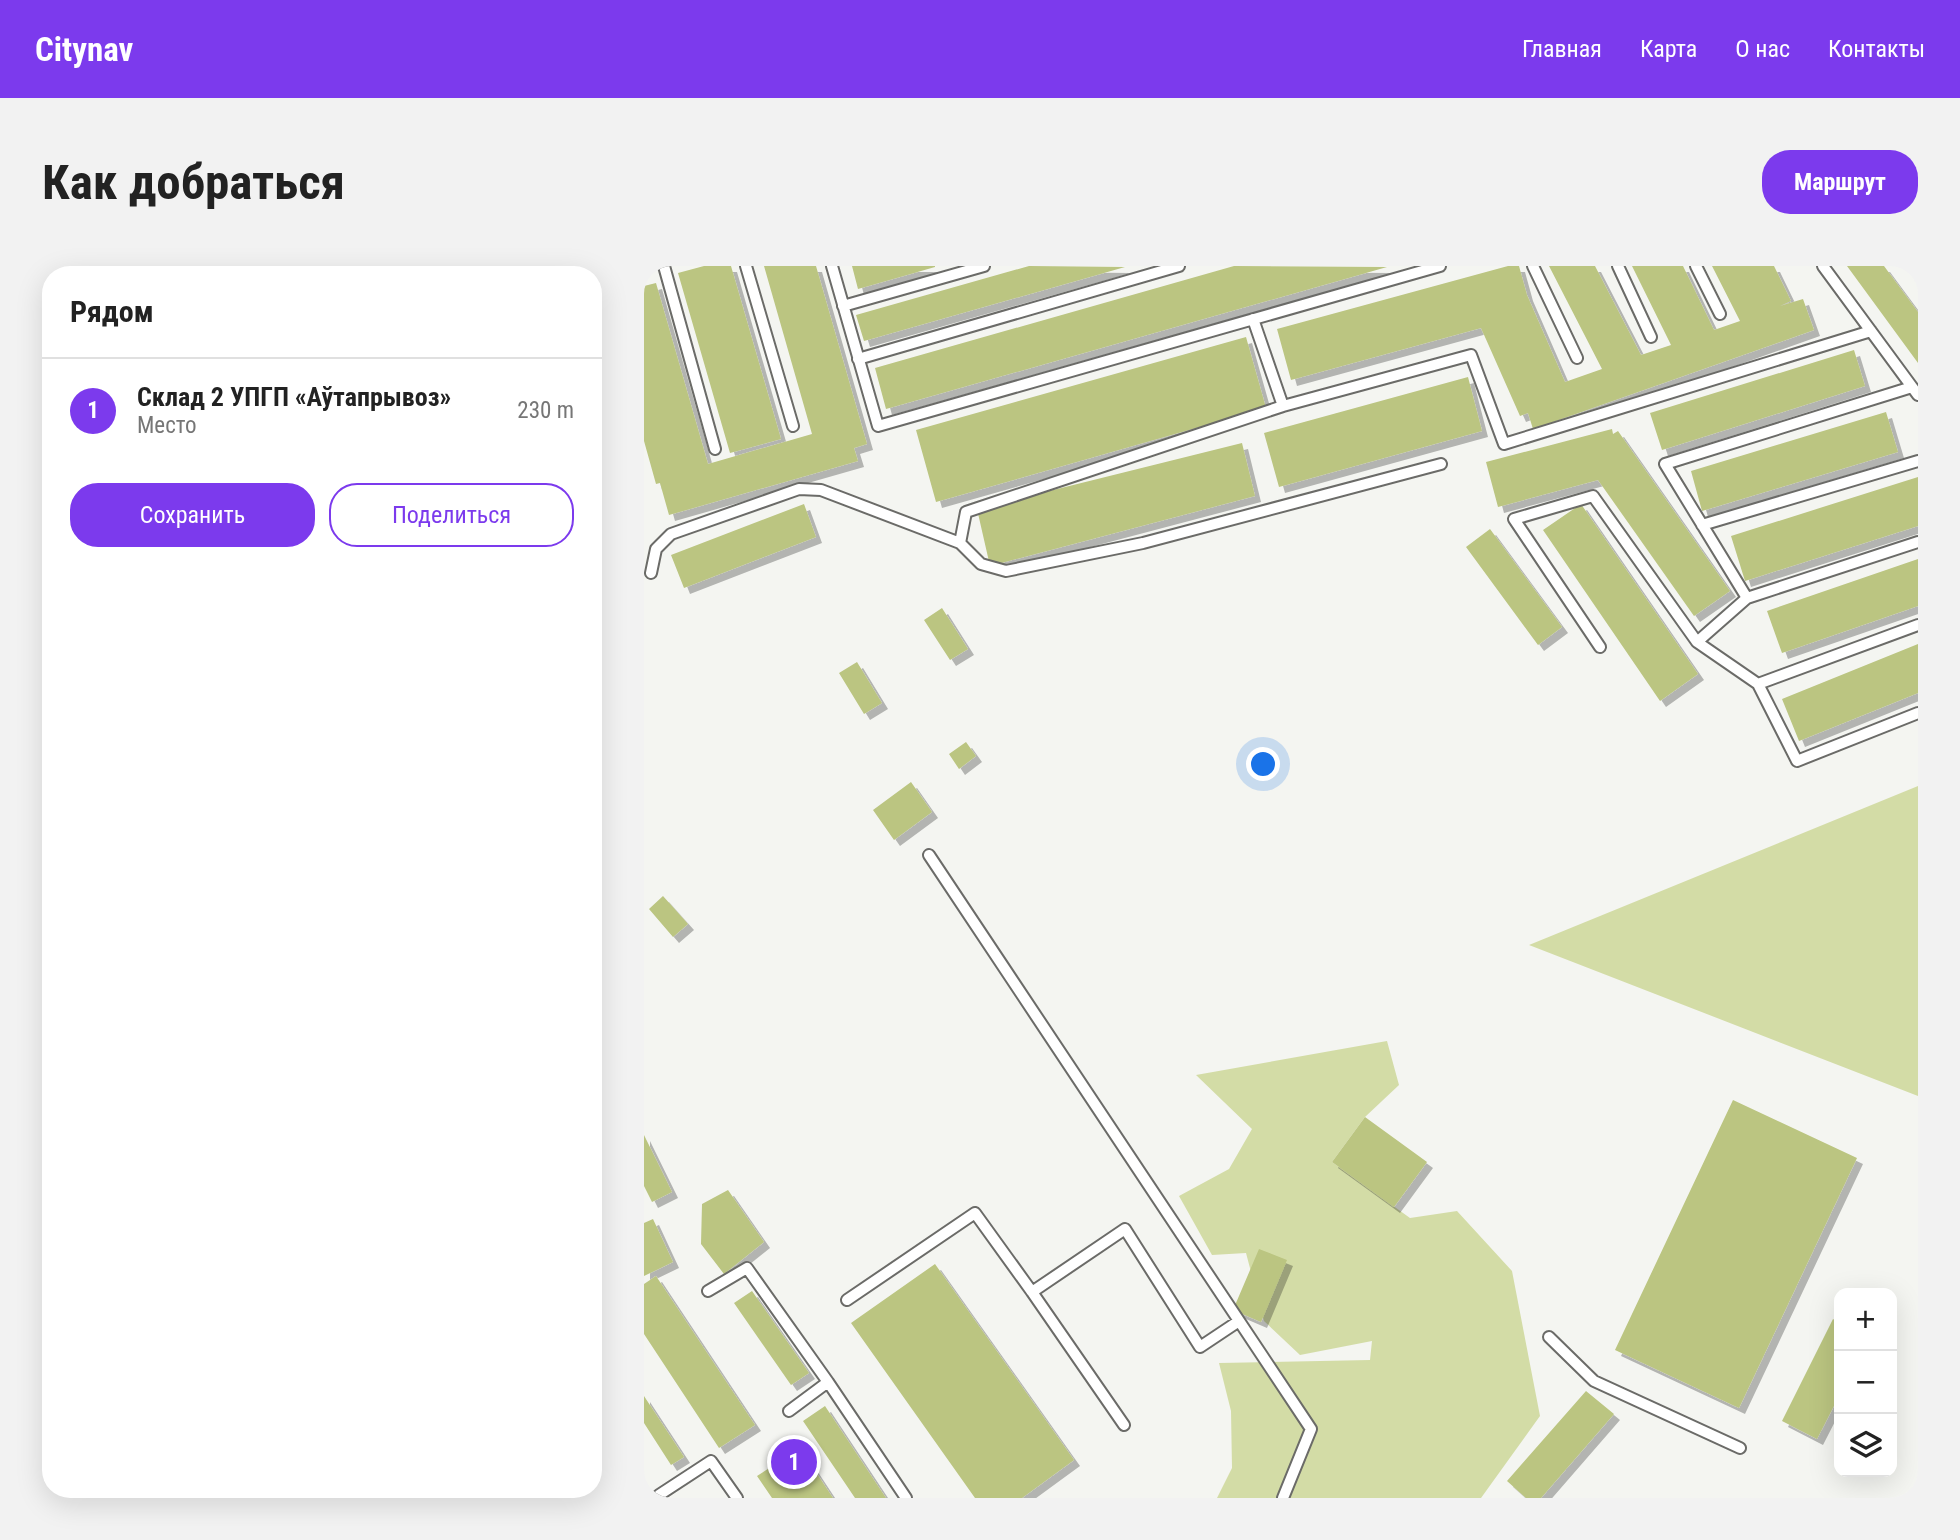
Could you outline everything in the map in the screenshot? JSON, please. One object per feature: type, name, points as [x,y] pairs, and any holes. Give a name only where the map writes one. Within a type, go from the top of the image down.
[{"type":"lane","points":[[664,266],[715,449]]},
{"type":"lane","points":[[746,266],[793,426]]},
{"type":"lane","points":[[832,266],[878,426],[1440,266]]},
{"type":"lane","points":[[844,306],[984,266]]},
{"type":"lane","points":[[859,359],[1179,266]]},
{"type":"lane","points":[[1533,266],[1577,358]]},
{"type":"lane","points":[[1618,266],[1651,337]]},
{"type":"lane","points":[[1696,266],[1720,314]]},
{"type":"lane","points":[[1747,598],[1665,464],[1915,391],[1823,266]]},
{"type":"lane","points":[[1253,319],[1283,406]]},
{"type":"lane","points":[[960,543],[967,512],[1283,406],[1471,355],[1504,444],[1871,331]]},
{"type":"lane","points":[[1702,524],[1918,461]]},
{"type":"lane","points":[[651,573],[656,549],[671,534],[799,489],[821,491],[960,543],[981,564],[1006,571],[1143,544],[1441,464]]},
{"type":"lane","points":[[1600,648],[1514,519],[1593,496],[1697,642],[1758,684],[1797,761],[1918,713]]},
{"type":"lane","points":[[1697,642],[1747,598],[1918,542]]},
{"type":"lane","points":[[1758,684],[1918,625]]},
{"type":"lane","points":[[929,855],[1311,1429],[1283,1498]]},
{"type":"lane","points":[[848,1300],[975,1213],[1124,1424]]},
{"type":"lane","points":[[1032,1292],[1125,1229],[1200,1347],[1239,1321]]},
{"type":"lane","points":[[708,1291],[747,1268],[906,1498]]},
{"type":"lane","points":[[1549,1336],[1594,1381],[1740,1448]]},
{"type":"lane","points":[[789,1411],[828,1382]]},
{"type":"lane","points":[[658,1498],[711,1461],[737,1498]]},
{"type":"green space","points":[[1918,786],[1918,1096],[1529,945]]},
{"type":"green space","points":[[1387,1041],[1399,1085],[1365,1117],[1332,1162],[1410,1218],[1457,1211],[1512,1271],[1540,1416],[1481,1498],[1217,1498],[1232,1468],[1231,1411],[1219,1363],[1370,1360],[1372,1341],[1300,1355],[1264,1321],[1246,1253],[1212,1255],[1179,1196],[1229,1169],[1252,1129],[1196,1075]]},
{"type":"building","points":[[704,266],[731,266],[781,439],[730,453],[678,273]]},
{"type":"building","points":[[764,266],[816,266],[867,444],[854,448],[858,461],[669,515],[660,483],[656,484],[644,441],[644,286],[656,283],[708,464],[812,434]]},
{"type":"building","points":[[852,266],[935,266],[935,267],[858,289]]},
{"type":"building","points":[[1029,266],[1125,267],[864,341],[856,315]]},
{"type":"building","points":[[1234,266],[1387,267],[886,409],[875,368]]},
{"type":"building","points":[[1508,266],[1519,266],[1527,295],[1565,382],[1602,369],[1549,266],[1595,266],[1641,355],[1671,345],[1632,266],[1683,266],[1714,330],[1740,321],[1712,266],[1774,266],[1791,301],[1780,306],[1803,299],[1814,330],[1533,429],[1528,413],[1520,416],[1481,328],[1291,380],[1277,329]]},
{"type":"building","points":[[1847,266],[1884,266],[1918,312],[1918,363]]},
{"type":"building","points":[[1246,337],[1266,408],[936,502],[916,430]]},
{"type":"building","points":[[1854,350],[1865,386],[1662,450],[1650,413]]},
{"type":"building","points":[[1468,377],[1482,431],[1279,487],[1264,433]]},
{"type":"building","points":[[1886,412],[1898,452],[1702,511],[1691,471]]},
{"type":"building","points":[[1612,429],[1613,434],[1618,431],[1730,591],[1694,616],[1598,480],[1498,507],[1486,462]]},
{"type":"building","points":[[1242,443],[1255,496],[990,566],[977,509]]},
{"type":"building","points":[[1918,477],[1918,526],[1745,581],[1731,536]]},
{"type":"building","points":[[804,504],[816,537],[684,588],[671,555]]},
{"type":"building","points":[[1581,504],[1698,674],[1660,701],[1543,530]]},
{"type":"building","points":[[1490,529],[1562,627],[1538,645],[1466,547]]},
{"type":"building","points":[[1918,559],[1918,606],[1782,653],[1767,611]]},
{"type":"building","points":[[942,608],[968,649],[950,660],[924,620]]},
{"type":"building","points":[[1918,644],[1918,693],[1799,741],[1782,699]]},
{"type":"building","points":[[857,662],[882,703],[864,714],[839,673]]},
{"type":"building","points":[[966,742],[976,756],[959,769],[949,754]]},
{"type":"building","points":[[911,782],[932,812],[894,840],[873,810]]},
{"type":"building","points":[[663,896],[688,924],[673,937],[649,909]]},
{"type":"building","points":[[1733,1100],[1857,1158],[1739,1408],[1615,1350]]},
{"type":"building","points":[[1365,1117],[1427,1162],[1394,1207],[1332,1162]]},
{"type":"building","points":[[644,1135],[672,1192],[652,1202],[644,1186]]},
{"type":"building","points":[[728,1190],[764,1242],[724,1274],[701,1244],[702,1204]]},
{"type":"building","points":[[653,1219],[673,1262],[644,1276],[644,1223]]},
{"type":"building","points":[[1259,1249],[1287,1260],[1261,1322],[1233,1310]]},
{"type":"building","points":[[935,1264],[1074,1460],[1022,1498],[975,1498],[851,1323]]},
{"type":"building","points":[[656,1276],[755,1425],[719,1448],[644,1334],[644,1284]]},
{"type":"building","points":[[752,1291],[809,1373],[791,1385],[734,1303]]},
{"type":"building","points":[[1833,1319],[1834,1406],[1817,1439],[1782,1421]]},
{"type":"building","points":[[1586,1391],[1614,1414],[1541,1498],[1526,1498],[1507,1481]]},
{"type":"building","points":[[644,1396],[684,1457],[671,1465],[644,1423]]},
{"type":"building","points":[[825,1406],[886,1498],[855,1498],[803,1421]]},
{"type":"building","points":[[800,1448],[833,1498],[772,1498],[757,1476]]},
{"type":"place","name":"Склад 2 УПГП «Аўтапрывоз»","points":[[794,1462]]}]
